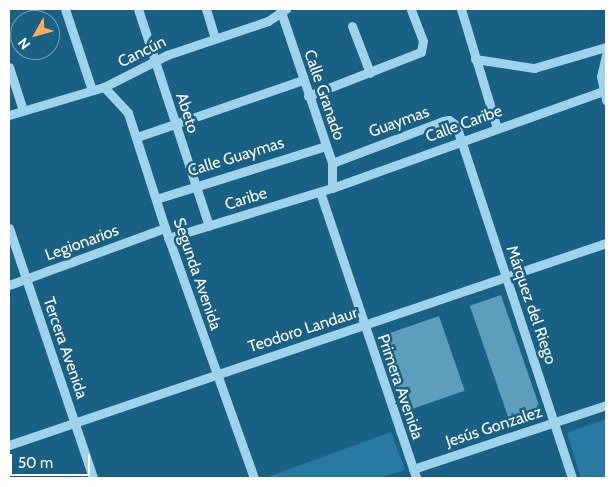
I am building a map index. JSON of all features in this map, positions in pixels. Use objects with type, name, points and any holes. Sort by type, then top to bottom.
[{"type":"street","points":[[65,9],[92,90]]},
{"type":"street","name":"Abeto","points":[[138,9],[194,185],[209,226]]},
{"type":"street","points":[[206,9],[215,38]]},
{"type":"street","points":[[308,96],[421,52],[423,41],[411,9]]},
{"type":"street","points":[[461,9],[497,128]]},
{"type":"street","name":"Cancún","points":[[9,116],[23,110],[104,87],[155,62],[215,38],[268,21],[282,10]]},
{"type":"street","name":"Calle Granado","points":[[282,10],[308,96],[332,163],[332,188]]},
{"type":"street","points":[[352,26],[370,73]]},
{"type":"street","points":[[475,59],[534,68],[606,47]]},
{"type":"street","points":[[605,93],[601,76],[606,55]]},
{"type":"street","points":[[9,67],[23,110]]},
{"type":"street","points":[[137,137],[303,80]]},
{"type":"street","name":"Segunda Avenida","points":[[104,87],[128,113],[168,238],[254,478]]},
{"type":"street","name":"Calle Caribe","points":[[332,188],[497,128],[605,93]]},
{"type":"street","name":"Márquez del Riego","points":[[449,120],[456,125],[556,423],[572,478]]},
{"type":"street","name":"Guaymas","points":[[332,163],[449,120]]},
{"type":"street","name":"Calle Guaymas","points":[[156,199],[194,185],[326,146]]},
{"type":"street","name":"Caribe","points":[[168,238],[332,188]]},
{"type":"street","name":"Primera Avenida","points":[[320,192],[363,326],[415,474]]},
{"type":"street","name":"Tercera Avenida","points":[[9,228],[94,478]]},
{"type":"street","name":"Legionarios","points":[[9,285],[165,228]]},
{"type":"street","name":"Teodoro Landaur","points":[[9,445],[606,243]]},
{"type":"street","name":"Jesús Gonzalez","points":[[415,474],[606,405]]},
{"type":"shaded area","points":[[606,419],[606,478],[581,478],[567,433]]},
{"type":"shaded area","points":[[391,432],[405,470],[379,478],[265,478]]},
{"type":"building","points":[[501,295],[543,417],[512,428],[470,306]]},
{"type":"building","points":[[439,316],[465,391],[406,411],[380,336]]},
{"type":"building","points":[[459,436],[462,443],[448,448],[446,442]]}]
